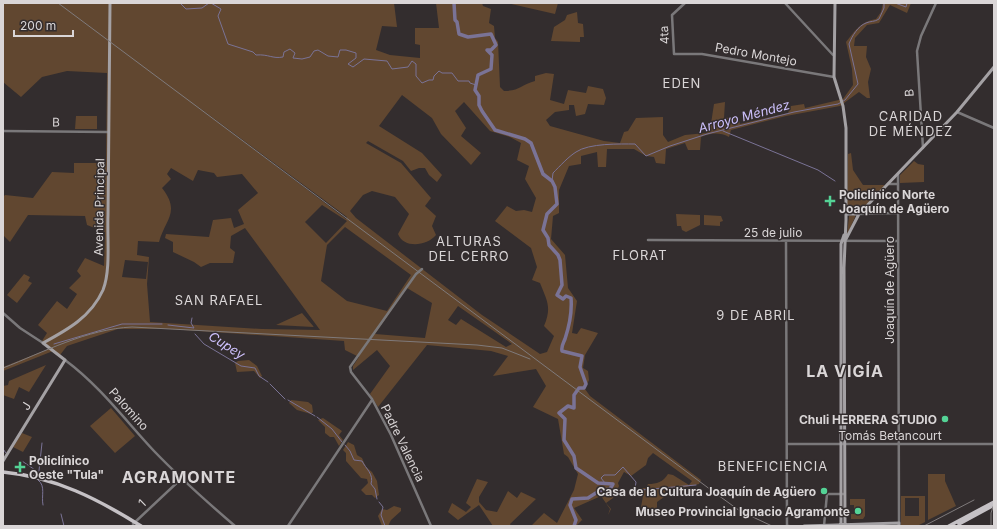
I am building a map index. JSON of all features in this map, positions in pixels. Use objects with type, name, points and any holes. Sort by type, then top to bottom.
[{"type":"main road","name":"Avenida Principal","points":[[43,343],[71,328],[81,320],[99,297],[105,283],[107,267],[110,3]]},
{"type":"main road","points":[[835,3],[833,55],[834,76],[843,106],[846,128],[843,523]]},
{"type":"main road","points":[[844,241],[859,214],[957,112],[994,67]]},
{"type":"main road","points":[[846,214],[859,214]]},
{"type":"main road","name":"Palomino","points":[[43,343],[65,360]]},
{"type":"main road","name":"J","points":[[3,461],[65,360]]},
{"type":"main road","points":[[3,472],[41,479],[70,488],[102,503],[135,524],[141,526]]},
{"type":"main road","points":[[954,526],[994,503]]},
{"type":"main road","points":[[949,526],[967,518]]},
{"type":"main road","points":[[804,526],[824,526],[843,523],[899,525]]},
{"type":"street","name":"4ta","points":[[674,54],[672,15],[685,3]]},
{"type":"street","points":[[785,3],[833,55]]},
{"type":"street","name":"B","points":[[923,148],[916,56],[920,38],[936,3]]},
{"type":"street","name":"Pedro Montejo","points":[[674,54],[702,54],[834,76]]},
{"type":"street","points":[[957,112],[994,128]]},
{"type":"street","name":"B","points":[[3,131],[108,132]]},
{"type":"street","name":"Joaquín de Agüero","points":[[898,174],[899,525]]},
{"type":"street","points":[[888,184],[898,184]]},
{"type":"street","points":[[859,214],[898,213]]},
{"type":"street","name":"25 de julio","points":[[648,240],[898,241]]},
{"type":"street","points":[[786,241],[786,444],[788,526]]},
{"type":"street","name":"Padre Valencia","points":[[422,268],[416,274],[350,367],[351,372],[372,399],[410,475],[431,526]]},
{"type":"street","name":"Palomino","points":[[3,313],[43,343]]},
{"type":"street","name":"Palomino","points":[[65,360],[86,376],[182,478],[235,526]]},
{"type":"street","points":[[288,526],[372,399]]},
{"type":"street","points":[[369,404],[375,406]]},
{"type":"street","name":"Tomás Betancourt","points":[[786,444],[994,444]]},
{"type":"street","name":"1","points":[[135,524],[182,478]]},
{"type":"street","points":[[824,526],[827,494],[843,494]]},
{"type":"shaded area","points":[[3,3],[394,3],[397,27],[382,26],[376,50],[390,55],[420,58],[420,45],[415,44],[415,28],[439,28],[436,3],[482,3],[483,6],[491,9],[489,23],[494,26],[495,38],[498,42],[500,87],[504,91],[517,89],[535,81],[535,76],[546,73],[554,74],[550,100],[564,104],[568,90],[586,93],[588,86],[603,89],[606,98],[604,105],[588,104],[585,114],[576,116],[574,105],[569,105],[569,110],[555,112],[546,120],[550,126],[604,141],[620,143],[624,132],[628,131],[636,118],[663,117],[663,135],[668,142],[685,135],[706,133],[710,130],[714,104],[725,102],[724,118],[738,117],[740,124],[788,113],[791,106],[804,104],[805,108],[843,99],[853,85],[852,69],[846,42],[862,25],[876,19],[881,12],[883,3],[911,3],[907,13],[890,5],[879,23],[867,25],[855,38],[854,46],[867,46],[866,57],[871,69],[868,82],[870,98],[867,98],[859,92],[840,106],[786,116],[731,130],[729,137],[725,135],[712,134],[701,137],[700,150],[688,150],[685,143],[666,149],[665,164],[656,163],[654,157],[646,156],[634,149],[607,149],[606,167],[598,167],[597,152],[581,156],[581,164],[569,166],[559,190],[559,213],[553,216],[551,239],[565,255],[568,288],[577,301],[572,333],[577,334],[581,328],[598,333],[585,355],[583,368],[588,371],[589,380],[585,389],[590,396],[701,480],[699,484],[674,490],[657,502],[657,513],[641,507],[643,496],[641,488],[646,488],[648,484],[660,482],[668,474],[673,475],[689,485],[692,481],[653,453],[648,458],[646,465],[631,476],[624,472],[618,483],[619,486],[613,498],[606,503],[611,509],[608,515],[610,509],[601,496],[574,508],[583,521],[582,520],[576,526],[531,526],[544,513],[557,523],[574,490],[578,474],[568,457],[564,454],[558,419],[533,407],[546,386],[536,369],[493,376],[508,356],[491,351],[427,345],[378,407],[370,394],[390,366],[377,350],[353,370],[353,366],[359,357],[345,350],[344,341],[169,329],[118,329],[67,346],[60,355],[53,351],[3,371],[3,367],[51,348],[42,341],[47,333],[38,325],[57,301],[67,309],[77,294],[69,288],[81,276],[77,271],[85,258],[104,266],[105,232],[87,225],[85,216],[28,215],[10,242],[3,235],[3,197],[5,195],[33,198],[52,172],[74,173],[74,163],[106,163],[107,73],[67,71],[42,77],[21,97],[3,82]],"holes":[[[402,95],[432,118],[441,134],[471,165],[481,153],[461,136],[466,128],[455,111],[464,102],[490,131],[510,137],[521,143],[517,160],[529,166],[525,179],[536,198],[532,212],[524,210],[516,211],[507,206],[495,221],[531,248],[537,267],[532,280],[540,283],[548,304],[548,314],[544,326],[554,336],[547,352],[540,354],[482,315],[356,218],[350,211],[363,195],[372,191],[395,197],[409,214],[398,234],[401,239],[410,244],[427,242],[432,239],[436,235],[432,226],[436,216],[425,206],[431,198],[401,163],[366,143],[368,141],[403,161],[411,171],[419,168],[425,168],[429,175],[437,182],[442,175],[422,153],[379,126]],[[193,103],[347,217],[346,219]],[[171,168],[193,181],[198,170],[214,173],[217,177],[242,174],[258,193],[238,210],[244,224],[234,228],[231,218],[213,220],[209,237],[166,234],[165,238],[173,242],[173,252],[201,267],[210,263],[233,263],[235,252],[230,248],[231,236],[245,228],[320,330],[262,329],[150,322],[147,284],[149,257],[137,255],[138,241],[159,242],[171,210],[168,196],[162,188],[171,179],[167,174]],[[322,205],[347,221],[326,243],[305,222]],[[345,227],[411,275],[387,311],[347,301],[321,281],[327,245]],[[125,260],[148,262],[146,279],[122,277]],[[407,288],[432,303],[425,338],[375,334]],[[458,306],[512,344],[506,347],[461,319],[456,325],[448,320]]]},
{"type":"shaded area","points":[[507,3],[558,3],[555,14]]},
{"type":"shaded area","points":[[577,12],[578,23],[583,24],[584,37],[580,37],[580,42],[551,41],[554,27],[565,20],[567,15]]},
{"type":"shaded area","points":[[76,116],[97,116],[97,129],[75,129]]},
{"type":"shaded area","points":[[851,153],[853,170],[863,185],[884,185],[884,188],[859,213],[847,211],[848,154]]},
{"type":"shaded area","points":[[914,161],[918,164],[924,165],[924,182],[900,183],[900,175]]},
{"type":"shaded area","points":[[676,214],[700,215],[700,225],[686,232],[682,230],[681,226],[677,226]]},
{"type":"shaded area","points":[[704,215],[721,216],[723,221],[720,222],[720,226],[704,225]]},
{"type":"shaded area","points":[[855,215],[855,217],[847,235],[849,216]]},
{"type":"shaded area","points":[[24,274],[30,277],[28,281],[32,283],[17,303],[7,295]]},
{"type":"shaded area","points":[[302,313],[314,327],[276,325]]},
{"type":"shaded area","points":[[249,360],[257,366],[262,376],[260,378],[254,371],[237,372],[235,363],[238,361]]},
{"type":"shaded area","points":[[46,365],[29,392],[19,387],[14,399],[3,395],[3,386],[8,385],[9,381]]},
{"type":"shaded area","points":[[291,400],[308,402],[312,405],[313,412],[311,414],[297,410],[289,403]]},
{"type":"shaded area","points":[[111,408],[135,436],[115,453],[90,426]]},
{"type":"shaded area","points":[[323,418],[342,431],[339,435],[343,440],[339,446],[334,437],[330,437],[325,433],[325,427],[318,420]]},
{"type":"shaded area","points":[[22,433],[32,437],[23,452],[13,447]]},
{"type":"shaded area","points":[[348,442],[354,445],[357,455],[362,458],[366,467],[372,472],[377,481],[379,495],[375,498],[372,495],[366,495],[361,490],[368,483],[367,479],[361,478],[346,461],[346,453],[343,450]]},
{"type":"shaded area","points":[[928,474],[945,474],[945,481],[956,506],[928,520]]},
{"type":"shaded area","points":[[477,479],[488,482],[479,497],[479,502],[486,510],[497,512],[508,491],[517,498],[521,492],[536,499],[510,524],[511,526],[493,526],[479,505],[458,520],[448,512],[452,503],[466,512],[471,507],[466,503]]},
{"type":"shaded area","points":[[901,496],[925,496],[925,522],[917,526],[901,526]],"holes":[[[905,498],[919,498],[919,516],[905,516]]]},
{"type":"shaded area","points":[[850,499],[865,499],[865,516],[863,519],[851,519],[851,514],[854,514],[854,505],[850,505]]},
{"type":"shaded area","points":[[394,506],[401,508],[401,511],[391,520],[388,526],[382,526],[378,516],[382,509],[387,510]]},
{"type":"waterway","points":[[180,3],[186,9],[202,8],[209,3]]},
{"type":"waterway","points":[[211,3],[221,9],[218,16],[228,44],[253,52],[256,55],[283,57],[284,52],[290,49],[295,53],[293,58],[302,59],[310,57],[314,51],[318,50],[328,56],[338,57],[340,50],[346,50],[356,53],[356,58],[348,64],[353,67],[364,59],[387,61],[392,69],[408,67],[412,61],[416,64],[416,76],[422,83],[433,80],[434,76],[439,71],[442,73],[452,73],[458,81],[469,81],[470,83],[476,85]]},
{"type":"waterway","points":[[454,3],[455,20],[457,22],[459,34],[468,37],[491,34],[496,45],[491,50],[487,50],[492,55],[491,69],[478,75],[475,90],[479,96],[479,105],[482,111],[495,130],[525,139],[531,143],[543,174],[552,181],[555,187],[557,204],[547,214],[543,230],[548,238],[549,245],[558,255],[560,260],[562,285],[557,295],[563,299],[566,296],[571,298],[570,318],[562,351],[582,356],[580,367],[586,384],[584,388],[579,388],[574,395],[574,408],[568,406],[559,413],[565,419],[564,440],[574,456],[576,468],[598,483],[613,484],[610,489],[599,491],[588,498],[572,499],[570,505],[576,520],[574,526]]},
{"type":"waterway","name":"Arroyo Méndez","points":[[552,181],[553,173],[567,159],[576,152],[589,147],[635,144],[646,156],[670,146],[707,134],[794,112],[838,104],[845,100],[858,84],[849,44],[850,41],[860,26],[879,19],[884,8],[884,3]]},
{"type":"waterway","name":"Arroyo Méndez","points":[[895,3],[906,7],[907,3]]},
{"type":"waterway","points":[[723,131],[818,170],[835,181]]},
{"type":"waterway","points":[[168,325],[194,328],[191,323],[192,318]]},
{"type":"waterway","points":[[54,344],[122,324],[162,324]]},
{"type":"waterway","name":"Cupey","points":[[195,334],[204,344],[241,366],[255,368],[259,376],[268,382]]},
{"type":"waterway","name":"Cupey","points":[[270,384],[285,399]]},
{"type":"waterway","name":"Cupey","points":[[288,400],[315,416]]},
{"type":"waterway","name":"Cupey","points":[[317,417],[332,429],[342,442]]},
{"type":"waterway","points":[[42,443],[38,480],[43,488],[43,505]]},
{"type":"waterway","name":"Cupey","points":[[345,445],[350,451],[354,460],[362,461],[369,472],[372,480],[371,484],[375,489],[377,499]]},
{"type":"waterway","points":[[3,449],[6,453]]},
{"type":"waterway","points":[[22,461],[38,472]]},
{"type":"waterway","points":[[605,483],[601,478],[604,475],[615,475],[623,467],[636,482],[635,489],[641,490],[696,485]]},
{"type":"waterway","name":"Cupey","points":[[379,502],[383,507],[381,515],[385,526]]},
{"type":"waterway","points":[[61,514],[64,526]]},
{"type":"railway","points":[[58,3],[711,490],[740,511],[772,526]]},
{"type":"railway","points":[[3,368],[66,342],[99,332],[132,327],[477,345],[502,348],[530,359]]},
{"type":"railway","points":[[924,526],[974,500]]},
{"type":"railway","points":[[991,526],[991,513],[994,504]]},
{"type":"place","name":"Policlínico Norte Joaquín de Agüero","points":[[830,201]]},
{"type":"place","name":"Chuli HERRERA STUDIO","points":[[945,419]]},
{"type":"place","name":"Policlínico Oeste \"Tula\"","points":[[20,467]]},
{"type":"place","name":"Casa de la Cultura Joaquín de Agüero","points":[[824,491]]},
{"type":"place","name":"Museo Provincial Ignacio Agramonte","points":[[858,511]]},
{"type":"district","name":"EDEN","points":[[682,83]]},
{"type":"district","name":"CARIDAD DE MÉNDEZ","points":[[911,124]]},
{"type":"district","name":"ALTURAS DEL CERRO","points":[[469,248]]},
{"type":"district","name":"FLORAT","points":[[640,255]]},
{"type":"district","name":"SAN RAFAEL","points":[[219,300]]},
{"type":"district","name":"9 DE ABRIL","points":[[756,315]]},
{"type":"district","name":"LA VIGÍA","points":[[845,371]]},
{"type":"district","name":"BENEFICIENCIA","points":[[773,466]]},
{"type":"district","name":"AGRAMONTE","points":[[179,477]]}]
